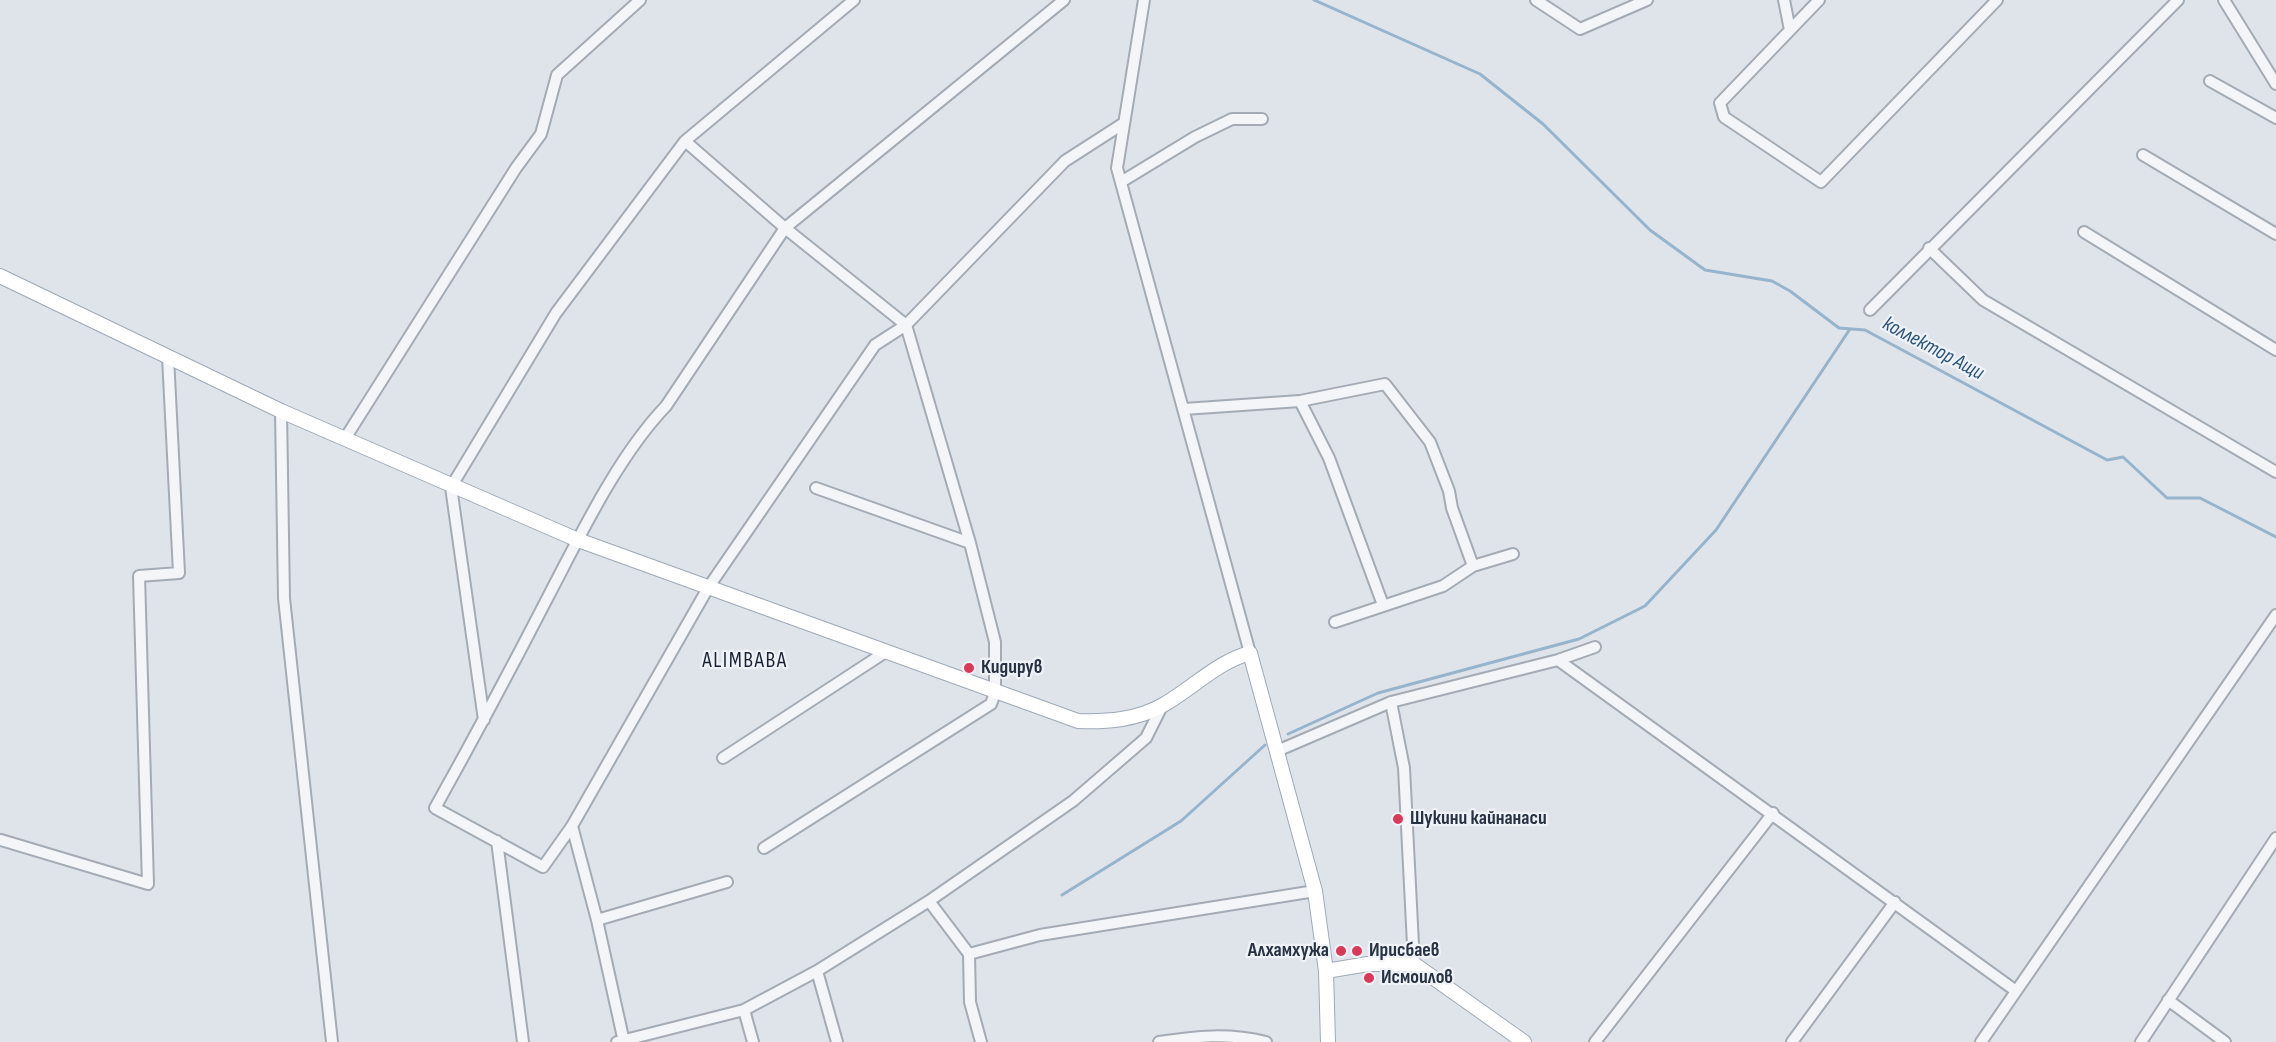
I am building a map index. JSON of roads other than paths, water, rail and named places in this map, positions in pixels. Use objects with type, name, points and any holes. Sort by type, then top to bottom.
[{"type":"main road","points":[[0,276],[281,411],[346,437],[451,487],[578,540],[1078,722],[1118,720],[1162,706],[1233,658],[1250,653],[1315,891],[1326,971],[1328,1042]]},
{"type":"main road","points":[[1326,971],[1368,964],[1414,964],[1524,1042]]},
{"type":"street","points":[[346,437],[516,168],[541,134],[557,75],[640,0]]},
{"type":"street","points":[[484,720],[451,487],[556,313],[685,141],[854,0]]},
{"type":"street","points":[[1064,0],[785,228],[666,406],[644,430],[578,540],[484,720],[435,808],[543,867],[572,826],[708,588],[875,345],[906,325],[1065,161],[1124,123]]},
{"type":"street","points":[[1144,0],[1117,168],[1250,653]]},
{"type":"street","points":[[1536,0],[1580,29],[1647,0]]},
{"type":"street","points":[[1784,0],[1790,30]]},
{"type":"street","points":[[1819,0],[1720,103],[1724,117],[1821,182],[1996,0]]},
{"type":"street","points":[[1870,310],[1929,248],[2178,0]]},
{"type":"street","points":[[2224,0],[2276,84]]},
{"type":"street","points":[[2210,81],[2276,118]]},
{"type":"street","points":[[1121,182],[1195,137],[1232,119],[1262,119]]},
{"type":"street","points":[[685,141],[785,228],[906,325],[970,543],[996,642],[995,693],[991,704],[764,848]]},
{"type":"street","points":[[2143,155],[2276,234]]},
{"type":"street","points":[[2084,232],[2276,350]]},
{"type":"street","points":[[1929,248],[1983,300],[2276,472]]},
{"type":"street","points":[[1,840],[148,884],[138,576],[179,573],[168,357]]},
{"type":"street","points":[[1184,409],[1300,401],[1385,384],[1430,442],[1449,491],[1452,508],[1473,566]]},
{"type":"street","points":[[1300,401],[1329,458],[1383,605]]},
{"type":"street","points":[[281,411],[284,598],[332,1042]]},
{"type":"street","points":[[816,488],[970,543]]},
{"type":"street","points":[[1335,622],[1443,586],[1473,566],[1513,554]]},
{"type":"street","points":[[1981,1042],[2276,615]]},
{"type":"street","points":[[1277,751],[1391,702],[1558,660],[1595,647]]},
{"type":"street","points":[[723,758],[884,653]]},
{"type":"street","points":[[1558,660],[1773,813],[2016,991]]},
{"type":"street","points":[[1391,702],[1404,768],[1414,964]]},
{"type":"street","points":[[572,826],[597,920],[621,1042],[744,1010],[816,971],[929,901],[1073,801],[1146,738],[1162,706]]},
{"type":"street","points":[[1595,1042],[1773,813]]},
{"type":"street","points":[[2141,1042],[2276,838]]},
{"type":"street","points":[[497,841],[523,1042]]},
{"type":"street","points":[[597,920],[727,882]]},
{"type":"street","points":[[969,954],[1040,935],[1315,891]]},
{"type":"street","points":[[929,901],[969,954],[970,1002],[981,1042]]},
{"type":"street","points":[[1792,1042],[1895,902]]},
{"type":"street","points":[[816,971],[837,1042]]},
{"type":"street","points":[[2168,1000],[2224,1042]]},
{"type":"street","points":[[744,1010],[753,1042]]},
{"type":"street","points":[[1159,1042],[1192,1036],[1236,1035],[1266,1042]]},
{"type":"waterway","name":"коллектор Ащи","points":[[1314,0],[1480,74],[1543,124],[1650,230],[1705,270],[1772,281],[1790,291],[1839,328],[1865,330],[2107,460],[2123,457],[2167,498],[2200,498],[2276,537]]},
{"type":"waterway","points":[[1288,734],[1378,693],[1579,639],[1645,606],[1716,530],[1850,329]]},
{"type":"waterway","points":[[1062,895],[1181,821],[1265,745]]},
{"type":"place","name":"Кидирув","points":[[969,668]]},
{"type":"place","name":"Шукини кайнанаси","points":[[1398,819]]},
{"type":"place","name":"Алхамхужа","points":[[1341,951]]},
{"type":"place","name":"Ирисбаев","points":[[1357,951]]},
{"type":"place","name":"Исмоилов","points":[[1369,978]]},
{"type":"district","name":"ALIMBABA","points":[[745,661]]}]
